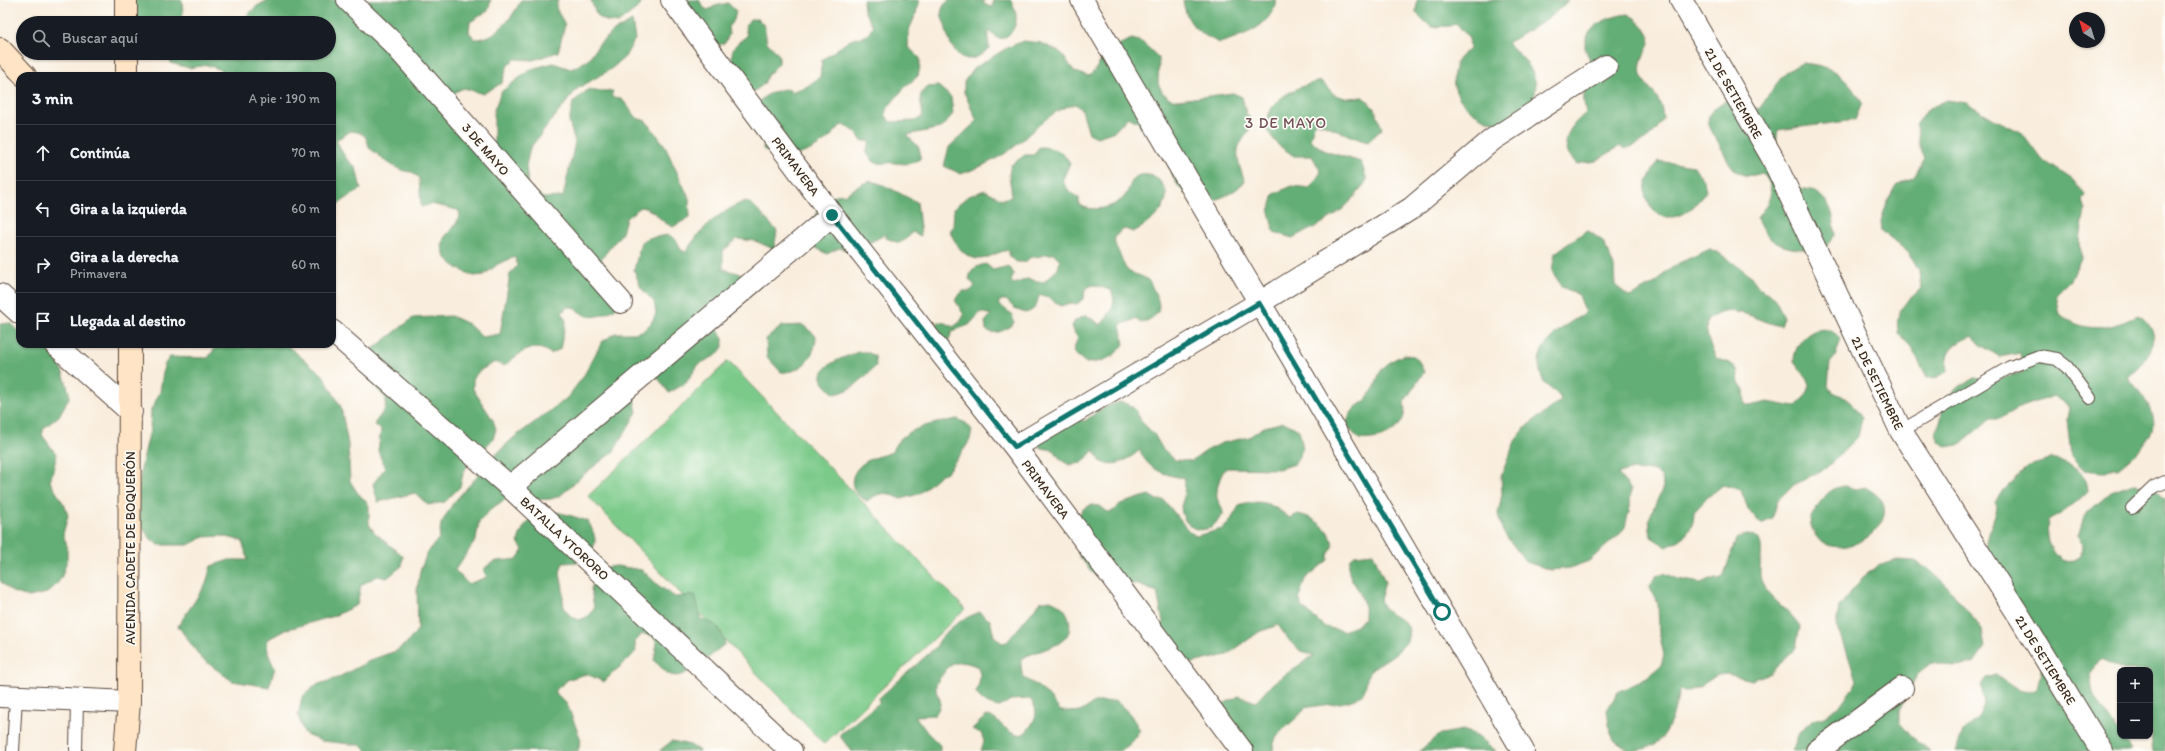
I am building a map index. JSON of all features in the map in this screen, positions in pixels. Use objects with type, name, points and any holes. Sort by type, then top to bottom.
[{"type":"main road","points":[[126,0],[126,16]]},
{"type":"main road","points":[[0,49],[21,72]]},
{"type":"main road","points":[[127,60],[127,72]]},
{"type":"main road","name":"AVENIDA CADETE DE BOQUERÓN","points":[[125,751],[129,702],[130,348]]},
{"type":"street","name":"3 DE MAYO","points":[[348,0],[394,44],[621,302]]},
{"type":"street","name":"PRIMAVERA","points":[[672,0],[832,215],[1015,447],[1242,751]]},
{"type":"street","points":[[1082,0],[1523,751]]},
{"type":"street","name":"21 DE SETIEMBRE","points":[[1681,0],[1772,158],[1901,431],[2015,610],[2102,751]]},
{"type":"street","points":[[1015,447],[1259,303],[1412,208],[1492,140],[1606,66]]},
{"type":"street","points":[[510,487],[832,215]]},
{"type":"street","points":[[0,295],[16,309]]},
{"type":"street","name":"BATALLA YTORORO","points":[[336,335],[510,487],[791,751]]},
{"type":"street","points":[[59,348],[131,412]]},
{"type":"street","points":[[1817,751],[1902,688]]},
{"type":"street","points":[[8,696],[129,702]]},
{"type":"lane","points":[[1901,431],[2010,367],[2039,356],[2057,359],[2067,367],[2090,398]]},
{"type":"lane","points":[[2132,508],[2154,487],[2165,482]]},
{"type":"lane","points":[[8,696],[13,751]]},
{"type":"lane","points":[[76,751],[77,700]]},
{"type":"green space","points":[[127,0],[182,0],[182,16],[128,16]]},
{"type":"green space","points":[[268,0],[491,0],[488,11],[470,22],[469,32],[475,39],[490,36],[496,32],[508,20],[518,7],[521,0],[558,0],[556,8],[565,25],[558,52],[533,60],[515,59],[508,65],[502,83],[483,94],[464,88],[455,92],[450,109],[494,147],[494,110],[501,92],[531,69],[553,63],[571,69],[588,60],[599,44],[614,31],[632,21],[635,39],[625,57],[611,69],[577,89],[530,148],[526,166],[528,185],[543,198],[563,197],[575,142],[569,122],[573,102],[589,89],[594,91],[613,91],[611,97],[621,98],[637,118],[646,121],[664,144],[689,198],[690,217],[673,227],[668,225],[651,211],[641,207],[626,218],[622,233],[601,259],[609,271],[616,288],[615,309],[593,317],[584,314],[573,307],[567,307],[562,313],[566,321],[560,349],[551,354],[545,350],[532,348],[521,353],[504,366],[495,362],[479,371],[473,379],[473,389],[493,420],[496,429],[493,439],[464,470],[460,487],[445,502],[428,505],[415,493],[378,502],[373,484],[385,468],[378,451],[381,430],[374,424],[385,409],[386,399],[365,375],[364,356],[413,318],[451,316],[468,324],[482,337],[500,334],[510,274],[517,266],[515,257],[498,264],[484,275],[474,276],[457,268],[445,257],[442,247],[444,238],[456,224],[460,214],[458,210],[431,204],[421,207],[419,178],[412,172],[400,170],[384,160],[369,148],[366,138],[359,132],[351,131],[336,140],[336,72],[225,72],[208,65],[189,68],[170,63],[171,60],[336,60],[336,16],[246,16],[257,6]]},
{"type":"green space","points":[[591,0],[642,0],[640,6],[618,23],[600,18],[595,11]]},
{"type":"green space","points":[[672,0],[699,0],[704,8],[708,10],[715,6],[728,3],[736,11],[734,20],[728,27],[729,35],[725,43],[717,46]]},
{"type":"green space","points":[[863,0],[919,0],[916,14],[909,30],[908,47],[920,58],[918,76],[905,87],[889,106],[885,114],[890,122],[915,121],[922,117],[920,98],[923,91],[927,87],[938,86],[951,97],[953,114],[941,128],[907,135],[920,151],[920,159],[911,163],[876,163],[866,151],[870,142],[861,140],[856,132],[843,125],[815,148],[794,156],[772,154],[763,149],[764,141],[753,127],[756,109],[760,101],[768,95],[783,89],[788,89],[790,92],[806,87],[820,77],[822,60],[850,40],[868,35],[873,26],[864,11]]},
{"type":"green space","points":[[949,0],[985,0],[983,3],[990,7],[993,5],[993,0],[1010,0],[1016,18],[1013,29],[1010,34],[999,39],[988,31],[989,48],[972,59],[965,59],[960,56],[950,43],[942,16],[941,12],[944,5]]},
{"type":"green space","points":[[1183,0],[1276,0],[1273,10],[1262,24],[1247,33],[1220,43],[1200,32],[1190,22]]},
{"type":"green space","points":[[1417,0],[1568,0],[1547,19],[1508,43],[1528,64],[1535,80],[1536,87],[1533,101],[1530,108],[1520,120],[1507,124],[1487,120],[1477,115],[1461,101],[1453,82],[1454,72],[1457,61],[1470,48],[1469,38],[1456,23],[1450,26],[1431,27],[1416,13]]},
{"type":"green space","points":[[1628,14],[1643,26],[1648,34],[1650,43],[1640,68],[1642,76],[1661,106],[1663,118],[1656,130],[1648,138],[1638,144],[1625,149],[1620,146],[1596,161],[1577,164],[1567,151],[1566,144],[1570,131],[1579,119],[1586,113],[1584,93],[1590,65],[1590,60],[1585,47],[1587,37],[1595,26],[1601,22]]},
{"type":"green space","points":[[750,19],[758,19],[764,25],[767,42],[779,55],[779,63],[767,76],[764,84],[749,95],[733,64],[732,52],[735,46],[747,36],[745,27]]},
{"type":"green space","points":[[1132,39],[1142,42],[1159,58],[1158,83],[1162,92],[1169,98],[1178,100],[1233,93],[1242,97],[1246,113],[1252,121],[1250,128],[1238,150],[1239,164],[1245,181],[1236,190],[1221,198],[1204,203],[1184,192],[1175,181],[1162,140],[1142,131],[1138,122],[1128,117],[1115,131],[1097,137],[1089,133],[1082,110],[1075,104],[1050,116],[1013,148],[988,163],[961,174],[944,166],[949,147],[977,121],[964,92],[964,82],[973,69],[1005,49],[1023,41],[1041,43],[1060,52],[1075,72],[1089,76],[1094,72],[1110,50]]},
{"type":"green space","points":[[1803,63],[1814,64],[1838,74],[1851,86],[1862,103],[1855,120],[1778,130],[1777,147],[1786,169],[1801,188],[1812,190],[1824,199],[1833,215],[1835,235],[1826,247],[1815,249],[1785,246],[1776,243],[1768,237],[1757,218],[1770,196],[1771,190],[1767,179],[1762,173],[1747,175],[1737,172],[1730,163],[1708,123],[1711,112],[1727,100],[1759,109],[1783,76],[1788,71]]},
{"type":"green space","points":[[1321,81],[1335,95],[1345,98],[1364,97],[1376,111],[1382,129],[1368,142],[1315,122],[1310,140],[1325,151],[1361,162],[1367,180],[1351,200],[1334,215],[1315,227],[1292,238],[1274,232],[1269,212],[1274,194],[1292,186],[1310,188],[1321,172],[1312,156],[1294,156],[1278,145],[1266,129],[1269,114],[1277,101],[1298,88]]},
{"type":"green space","points":[[1947,100],[1967,103],[1994,119],[2021,132],[2040,158],[2073,180],[2085,195],[2082,201],[2085,210],[2080,240],[2081,259],[2071,280],[2056,295],[2060,314],[2079,325],[2099,328],[2118,324],[2139,315],[2147,322],[2151,330],[2153,338],[2152,347],[2143,363],[2128,377],[2148,405],[2152,416],[2153,426],[2150,436],[2143,445],[2118,468],[2113,468],[2103,472],[2084,470],[2071,456],[2067,419],[2069,406],[2053,396],[2016,409],[1999,419],[1990,419],[1959,445],[1946,447],[1939,441],[1935,433],[1941,420],[1943,401],[1957,388],[1974,378],[1994,381],[2023,372],[2020,353],[2000,357],[1979,344],[1973,336],[1961,341],[1952,348],[1948,358],[1948,371],[1938,377],[1927,378],[1911,347],[1898,333],[1897,325],[1899,312],[1905,303],[1921,289],[1919,270],[1909,253],[1882,231],[1881,221],[1887,202],[1896,185],[1914,177],[1925,158],[1920,149],[1916,125],[1928,109]]},
{"type":"green space","points":[[336,140],[345,157],[356,168],[361,189],[336,205]]},
{"type":"green space","points":[[1039,147],[1057,150],[1064,155],[1070,163],[1062,181],[1071,193],[1079,198],[1079,205],[1084,207],[1096,209],[1108,207],[1114,204],[1124,197],[1134,178],[1142,175],[1154,176],[1158,179],[1164,187],[1166,194],[1163,207],[1146,225],[1133,232],[1125,229],[1116,235],[1115,238],[1116,245],[1128,271],[1146,278],[1150,282],[1157,297],[1159,307],[1158,311],[1147,321],[1141,323],[1136,319],[1120,325],[1124,344],[1121,349],[1112,356],[1097,362],[1086,363],[1073,352],[1078,337],[1072,326],[1075,321],[1086,315],[1101,325],[1112,309],[1114,300],[1111,290],[1093,285],[1085,289],[1084,298],[1077,304],[1072,303],[1060,306],[1051,299],[1040,294],[1034,308],[1025,313],[1015,309],[1006,300],[1001,300],[998,304],[1012,314],[1014,323],[1001,331],[990,332],[986,330],[985,322],[991,315],[981,312],[969,325],[952,331],[948,343],[945,345],[925,331],[939,322],[953,327],[960,322],[964,315],[955,300],[963,291],[970,291],[975,286],[969,279],[973,270],[979,266],[986,264],[993,270],[1009,266],[1014,274],[1011,281],[1014,284],[1027,279],[1044,282],[1058,269],[1060,260],[1054,254],[1031,257],[1025,262],[1017,262],[1009,257],[1009,250],[986,258],[973,258],[963,252],[955,242],[950,231],[953,227],[954,208],[968,196],[985,190],[1002,199],[1011,197],[1009,174],[1011,165],[1025,155],[1034,155]]},
{"type":"green space","points":[[1658,161],[1694,166],[1704,182],[1706,191],[1701,198],[1695,205],[1680,215],[1664,217],[1650,206],[1645,196],[1646,185]]},
{"type":"green space","points":[[871,181],[917,202],[921,236],[912,232],[907,239],[899,243],[886,238],[886,234],[871,242],[860,243],[846,250],[839,248],[827,254],[809,244],[811,224],[817,212],[825,202],[834,196],[844,195],[862,184]]},
{"type":"green space","points":[[745,201],[753,205],[777,231],[774,249],[755,241],[737,239],[723,251],[723,269],[742,274],[756,286],[713,322],[723,338],[723,347],[717,355],[699,364],[686,383],[669,393],[647,363],[633,394],[637,412],[614,451],[583,475],[560,496],[551,499],[531,500],[512,495],[492,508],[479,522],[476,540],[455,570],[468,584],[487,577],[483,570],[491,563],[517,559],[523,550],[518,542],[520,536],[525,525],[533,517],[539,514],[551,512],[565,514],[588,521],[595,539],[595,543],[591,551],[582,562],[563,563],[561,568],[560,575],[563,586],[564,605],[569,614],[579,620],[587,617],[594,608],[591,589],[594,580],[607,567],[617,566],[642,570],[658,585],[675,597],[695,595],[701,619],[706,620],[718,627],[725,644],[692,670],[677,676],[669,674],[654,661],[657,642],[651,635],[642,634],[635,642],[636,651],[604,682],[587,674],[569,679],[554,691],[567,704],[581,740],[578,751],[368,751],[360,745],[321,741],[304,733],[298,715],[302,697],[316,685],[337,678],[373,659],[396,651],[408,642],[418,629],[417,590],[420,571],[427,553],[439,538],[441,524],[453,503],[475,479],[483,467],[512,439],[567,398],[583,377],[602,342],[615,333],[635,333],[644,330],[651,323],[656,314],[654,302],[641,288],[634,270],[641,242],[649,238],[669,235],[677,241],[681,250],[686,252],[704,228],[727,210]]},
{"type":"green space","points":[[1587,230],[1603,241],[1614,266],[1615,285],[1630,297],[1655,283],[1663,274],[1679,263],[1710,249],[1719,253],[1750,275],[1760,289],[1769,293],[1775,299],[1784,317],[1781,326],[1743,313],[1734,312],[1725,312],[1716,315],[1707,321],[1708,340],[1716,358],[1730,363],[1737,369],[1739,382],[1744,390],[1745,404],[1749,406],[1768,402],[1795,407],[1802,400],[1809,389],[1807,380],[1794,361],[1795,353],[1799,345],[1810,333],[1818,330],[1834,332],[1841,339],[1835,357],[1830,363],[1828,386],[1831,391],[1850,402],[1862,418],[1858,437],[1826,468],[1792,486],[1778,500],[1772,519],[1761,524],[1748,509],[1741,490],[1723,485],[1708,497],[1694,512],[1694,519],[1687,534],[1667,547],[1651,537],[1649,519],[1663,487],[1662,477],[1654,471],[1628,470],[1618,474],[1631,489],[1630,507],[1625,527],[1620,534],[1589,561],[1570,568],[1551,570],[1526,562],[1503,532],[1498,514],[1502,494],[1501,476],[1515,441],[1527,426],[1561,400],[1560,397],[1544,382],[1540,370],[1539,359],[1549,340],[1557,332],[1585,313],[1579,295],[1562,287],[1552,271],[1555,253]]},
{"type":"green space","points":[[10,323],[16,329],[16,348],[45,348],[52,354],[60,366],[70,396],[59,416],[44,428],[42,435],[57,455],[50,482],[65,506],[68,516],[63,534],[67,546],[67,560],[62,576],[57,584],[47,593],[29,597],[12,592],[0,581],[0,324]]},
{"type":"green space","points":[[803,325],[816,336],[810,357],[801,367],[788,372],[781,372],[767,357],[766,339],[782,326]]},
{"type":"green space","points":[[215,348],[290,348],[323,375],[341,407],[348,444],[350,481],[357,492],[369,505],[369,524],[374,532],[403,556],[402,566],[387,578],[377,576],[361,585],[357,605],[334,616],[285,630],[267,640],[267,648],[275,668],[269,687],[232,681],[201,658],[178,626],[206,584],[211,566],[229,560],[248,560],[242,541],[223,536],[204,537],[188,545],[159,545],[151,539],[139,524],[138,494],[141,468],[150,430],[151,410],[160,392],[164,365],[170,357],[208,358]]},
{"type":"green space","points":[[858,352],[867,352],[875,356],[876,366],[852,387],[835,394],[826,386],[822,378],[823,372],[833,362]]},
{"type":"green space","points":[[1404,355],[1414,356],[1420,363],[1424,372],[1404,402],[1405,411],[1403,420],[1392,432],[1384,436],[1359,439],[1346,425],[1351,413],[1358,405],[1366,401],[1376,384],[1382,369],[1397,358]]},
{"type":"green space","points":[[728,361],[965,609],[824,744],[588,496]]},
{"type":"green space","points":[[1120,402],[1128,404],[1135,409],[1142,422],[1154,434],[1162,448],[1175,460],[1192,461],[1206,451],[1222,443],[1249,437],[1264,427],[1284,422],[1299,430],[1303,448],[1295,464],[1278,469],[1226,468],[1220,478],[1217,494],[1223,515],[1211,528],[1201,530],[1193,528],[1186,522],[1182,514],[1181,506],[1184,497],[1185,478],[1164,473],[1152,467],[1143,457],[1140,450],[1122,462],[1112,464],[1101,462],[1094,450],[1082,463],[1069,465],[1061,460],[1054,450],[1041,448],[1037,442],[1076,419],[1085,421],[1103,407]]},
{"type":"green space","points":[[957,419],[966,423],[972,430],[970,440],[947,472],[940,475],[919,494],[900,499],[887,494],[879,494],[867,501],[855,491],[852,479],[854,473],[864,463],[873,458],[892,452],[902,437],[910,432],[939,422]]},
{"type":"green space","points":[[2052,459],[2071,465],[2081,473],[2087,484],[2088,491],[2074,505],[2048,520],[2048,538],[2055,553],[2064,561],[2073,560],[2081,555],[2082,545],[2078,536],[2083,520],[2088,512],[2111,492],[2133,484],[2152,485],[2165,498],[2165,751],[2153,751],[2151,739],[2153,739],[2153,667],[2118,667],[2101,659],[2090,674],[2093,694],[2117,730],[2117,739],[2123,739],[2131,751],[1956,751],[1963,731],[1978,718],[1984,704],[1981,685],[1987,678],[1996,675],[2020,690],[2031,691],[2037,689],[2043,661],[2013,611],[1996,601],[1986,569],[1985,554],[1989,533],[1997,506],[1995,503],[2001,493],[2026,467]]},
{"type":"green space","points":[[1844,486],[1856,489],[1865,487],[1871,490],[1883,503],[1883,519],[1876,530],[1865,539],[1852,545],[1838,547],[1825,544],[1815,535],[1810,519],[1827,494],[1832,490]]},
{"type":"green space","points":[[1149,495],[1157,500],[1164,500],[1188,530],[1196,536],[1222,529],[1229,523],[1239,506],[1254,502],[1266,503],[1290,518],[1298,514],[1310,518],[1322,525],[1330,535],[1333,547],[1328,555],[1328,560],[1305,579],[1299,598],[1302,607],[1325,627],[1343,631],[1358,625],[1364,618],[1363,602],[1360,593],[1350,575],[1349,565],[1350,558],[1355,555],[1373,553],[1385,582],[1380,600],[1391,615],[1407,624],[1409,634],[1407,641],[1396,653],[1370,670],[1365,690],[1359,697],[1337,704],[1305,708],[1301,714],[1280,732],[1274,744],[1273,751],[1230,751],[1221,705],[1239,696],[1256,702],[1273,683],[1314,655],[1308,654],[1297,648],[1278,625],[1259,632],[1227,655],[1188,664],[1159,631],[1163,622],[1157,592],[1139,585],[1120,583],[1095,576],[1079,556],[1077,517],[1083,509],[1091,505],[1100,506],[1108,512],[1113,511],[1120,504]]},
{"type":"green space","points":[[1746,534],[1754,535],[1759,539],[1761,545],[1760,574],[1764,587],[1791,615],[1800,627],[1796,647],[1793,652],[1770,673],[1752,680],[1727,674],[1717,675],[1699,687],[1685,692],[1680,690],[1667,730],[1662,737],[1656,743],[1647,748],[1630,751],[1615,741],[1610,733],[1607,710],[1618,692],[1647,678],[1661,665],[1664,655],[1659,632],[1658,604],[1649,586],[1656,576],[1664,573],[1678,579],[1701,583],[1709,579],[1719,579],[1724,575],[1736,539]]},
{"type":"green space","points":[[1896,560],[1915,561],[1931,571],[1946,585],[1982,629],[1985,648],[1973,663],[1953,667],[1932,663],[1917,675],[1899,710],[1899,722],[1911,736],[1929,751],[1792,751],[1799,733],[1813,720],[1824,717],[1840,705],[1852,689],[1856,680],[1844,643],[1836,626],[1839,607],[1863,577],[1878,566]]},
{"type":"green space","points":[[1050,600],[1060,605],[1064,609],[1068,615],[1070,629],[1067,636],[1061,642],[1021,659],[1022,672],[1026,679],[1050,697],[1061,711],[1080,712],[1096,702],[1116,701],[1130,714],[1140,730],[1129,745],[1120,751],[981,751],[984,741],[981,733],[972,729],[985,717],[989,716],[995,719],[1017,735],[1022,734],[1027,730],[1033,722],[1036,710],[1030,699],[1011,700],[999,707],[986,703],[976,693],[980,677],[978,667],[963,662],[950,666],[937,682],[936,690],[940,698],[940,704],[935,715],[915,716],[927,732],[940,745],[940,751],[851,751],[839,735],[879,703],[879,698],[936,647],[943,635],[960,621],[980,612],[990,620],[994,636],[1002,643],[1007,642],[1040,602]]},
{"type":"green space","points":[[1463,730],[1477,735],[1496,751],[1419,751],[1441,734]]},
{"type":"green space","points":[[672,741],[690,745],[700,751],[659,751]]},
{"type":"district","name":"3 DE MAYO","points":[[1286,123]]},
{"type":"route","points":[[832,215],[1015,447],[1259,303],[1442,612]]}]
